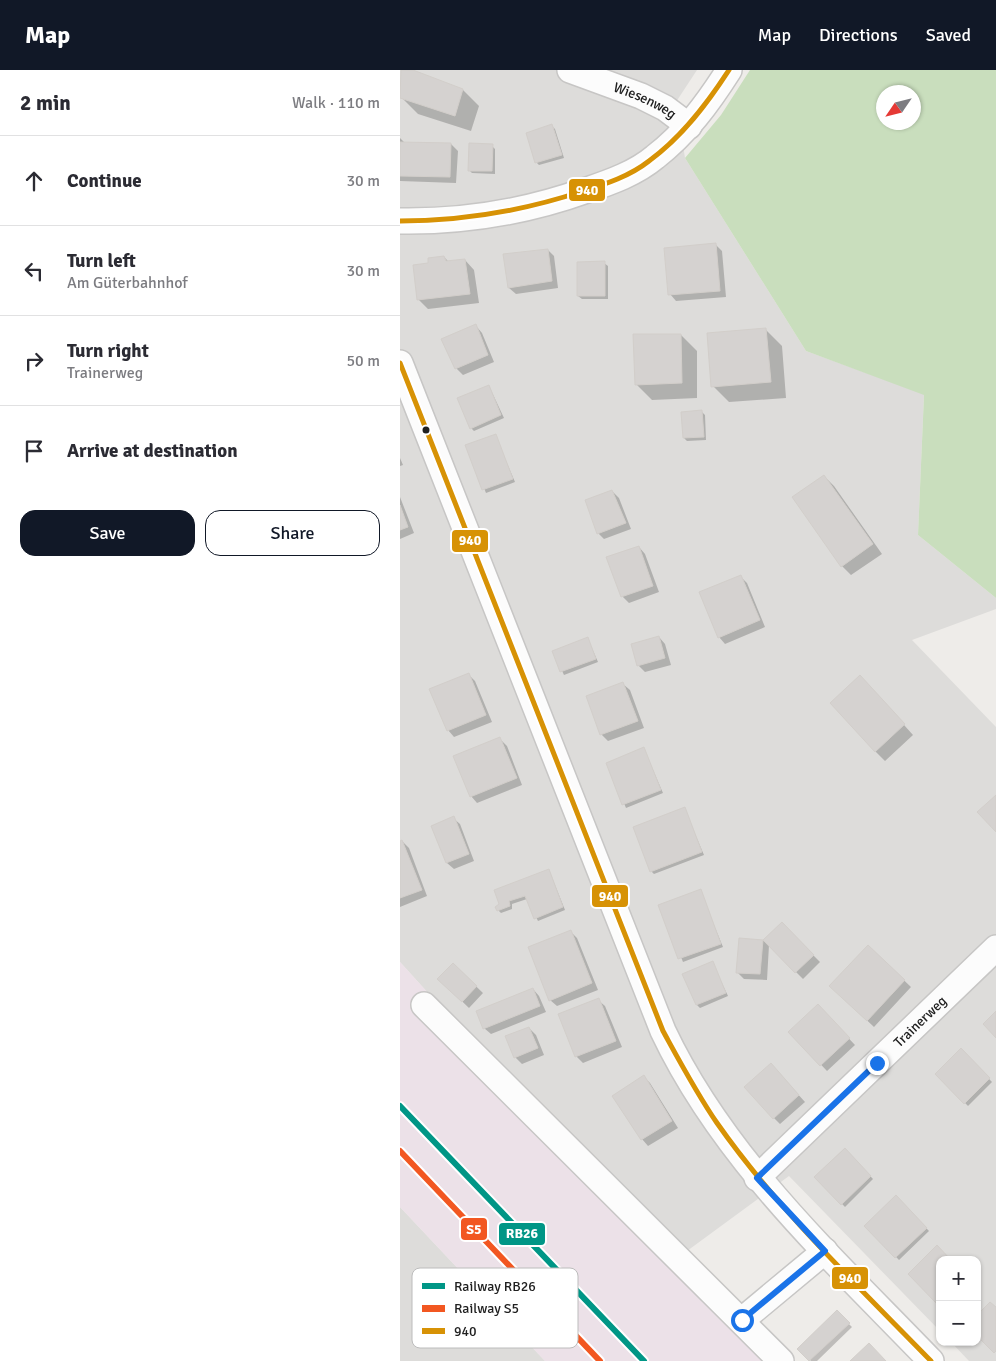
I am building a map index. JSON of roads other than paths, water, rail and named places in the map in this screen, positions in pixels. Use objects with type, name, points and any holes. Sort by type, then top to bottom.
[{"type":"street","name":"Wiesenweg","points":[[570,70],[641,96],[665,108],[689,126]]},
{"type":"street","points":[[400,221],[439,221],[474,218],[561,199],[630,173],[654,158],[689,126],[728,70]]},
{"type":"street","points":[[400,363],[662,1032],[681,1070],[757,1178],[930,1361]]},
{"type":"street","name":"Trainerweg","points":[[757,1178],[996,948]]},
{"type":"street","points":[[424,1005],[781,1361]]},
{"type":"street","points":[[742,1320],[825,1251]]},
{"type":"rail line","name":"RB26","points":[[400,1106],[555,1268]]},
{"type":"rail line","name":"S5","points":[[400,1151],[511,1268]]},
{"type":"rail line","name":"RB26","points":[[578,1292],[644,1361]]},
{"type":"rail line","name":"S5","points":[[578,1338],[600,1361]]}]
